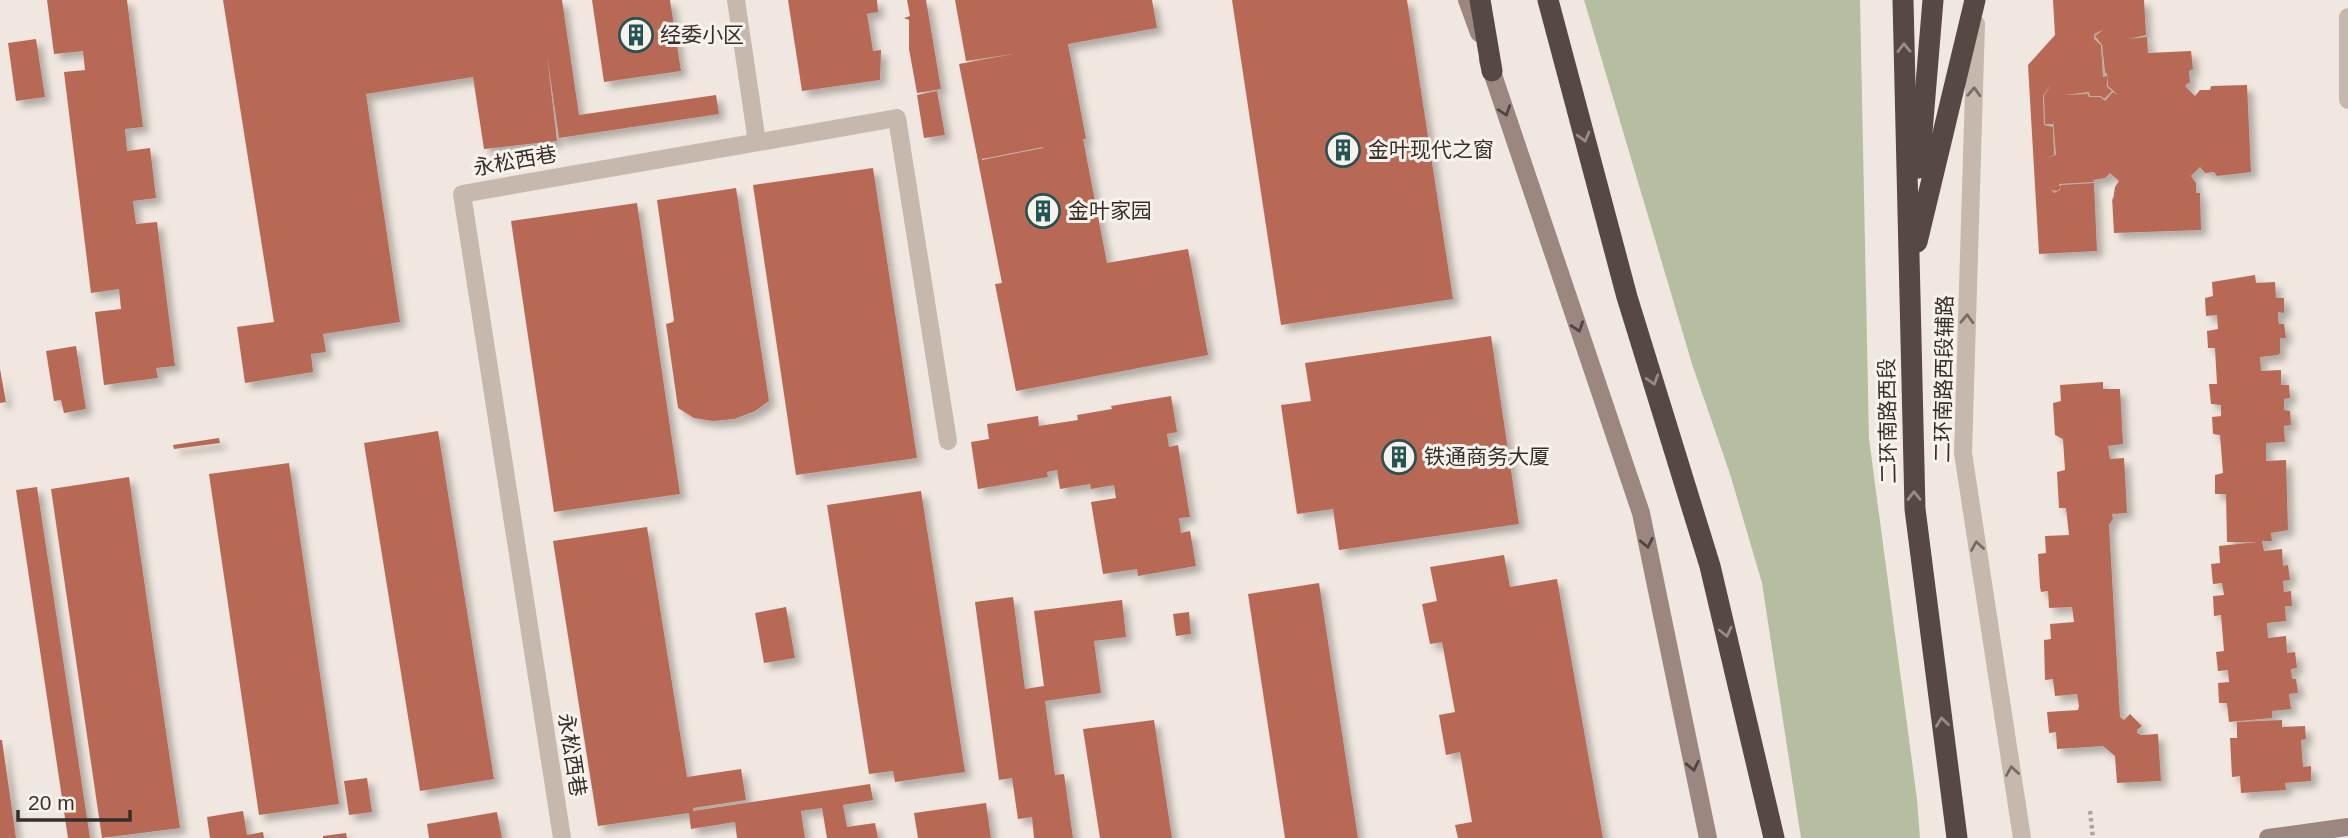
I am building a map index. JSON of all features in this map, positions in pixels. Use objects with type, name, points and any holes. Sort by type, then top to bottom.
[{"type":"highway","points":[[1480,0],[1492,71]]},
{"type":"highway","points":[[1548,0],[1627,297],[1710,566],[1774,838]]},
{"type":"highway","name":"二环南路西段","points":[[1903,0],[1915,509],[1957,838]]},
{"type":"highway","points":[[1910,271],[1933,0]]},
{"type":"highway","points":[[1910,271],[1976,0]]},
{"type":"street","points":[[736,0],[757,142]]},
{"type":"street","points":[[1467,0],[1641,513],[1708,838]]},
{"type":"street","name":"二环南路西段辅路","points":[[1976,0],[1963,453],[2022,838]]},
{"type":"street","points":[[2348,17],[2348,100]]},
{"type":"street","name":"永松西巷","points":[[562,838],[462,194],[897,118],[948,441]]},
{"type":"street","points":[[2268,838],[2348,827]]},
{"type":"path","points":[[2090,811],[2093,838]]},
{"type":"green space","points":[[1584,0],[1860,0],[1869,439],[1920,838],[1801,838],[1762,583],[1730,474],[1692,364]]},
{"type":"building","points":[[47,0],[127,0],[143,127],[125,129],[127,151],[150,148],[156,198],[133,201],[136,224],[157,222],[175,366],[156,368],[158,378],[104,385],[95,312],[121,309],[119,289],[91,293],[64,72],[85,70],[83,51],[54,54]]},
{"type":"building","points":[[223,0],[562,0],[579,115],[716,95],[719,114],[559,138],[547,55],[557,141],[484,149],[473,77],[366,94],[400,322],[323,334],[326,352],[311,354],[313,372],[245,383],[237,327],[274,322]]},
{"type":"building","name":"经委小区","points":[[592,0],[670,0],[681,71],[604,82]]},
{"type":"building","points":[[788,0],[877,0],[878,12],[867,14],[873,51],[881,50],[880,80],[802,91]]},
{"type":"building","points":[[907,0],[926,0],[941,89],[917,93],[909,49],[909,20],[904,18],[910,16]]},
{"type":"building","points":[[955,0],[1152,0],[1157,28],[1068,44],[1107,263],[1188,249],[1208,355],[1016,391],[995,284],[1002,283],[959,64],[1013,54],[966,61]],"holes":[[[1043,147],[1043,148],[982,160]]]},
{"type":"building","name":"金叶现代之窗","points":[[1232,0],[1407,0],[1453,299],[1281,325]]},
{"type":"building","points":[[2053,0],[2144,0],[2146,35],[2129,39],[2147,37],[2148,53],[2191,51],[2193,69],[2189,71],[2190,82],[2185,86],[2195,96],[2200,90],[2210,90],[2211,86],[2247,85],[2251,172],[2217,176],[2214,172],[2205,173],[2200,167],[2191,176],[2196,183],[2196,193],[2200,193],[2201,230],[2114,233],[2112,197],[2113,200],[2119,181],[2110,173],[2105,178],[2093,180],[2094,182],[2059,184],[2061,187],[2094,183],[2097,251],[2039,254],[2028,65],[2055,35]],"holes":[[[2103,30],[2095,36],[2102,45],[2105,72],[2107,74],[2108,86],[2118,95],[2113,92],[2105,101],[2100,97],[2089,97],[2088,94],[2064,95],[2089,92],[2090,96],[2101,96],[2104,99],[2112,91],[2107,87],[2107,76],[2103,77],[2101,45],[2094,39],[2094,34]],[[2051,84],[2044,96],[2045,124],[2053,124],[2053,120],[2056,155],[2045,158],[2054,155],[2053,127],[2044,125],[2043,96]]]},
{"type":"building","points":[[36,39],[45,97],[16,101],[8,43]]},
{"type":"building","points":[[937,91],[945,135],[924,138],[917,95]]},
{"type":"building","points":[[873,168],[917,458],[796,475],[753,185]]},
{"type":"building","points":[[736,188],[769,401],[755,411],[734,419],[713,421],[694,418],[678,408],[666,324],[674,320],[657,200]]},
{"type":"building","points":[[637,203],[680,494],[554,512],[511,221]]},
{"type":"building","points":[[2255,275],[2256,283],[2275,282],[2276,298],[2284,298],[2284,313],[2278,312],[2279,324],[2284,324],[2286,338],[2280,338],[2280,353],[2260,357],[2261,371],[2281,370],[2281,385],[2289,385],[2290,398],[2284,399],[2284,410],[2290,411],[2291,425],[2284,426],[2285,442],[2266,443],[2266,461],[2286,460],[2288,530],[2271,533],[2272,541],[2262,541],[2264,551],[2282,549],[2283,566],[2288,565],[2290,580],[2283,581],[2284,592],[2291,591],[2292,606],[2285,606],[2286,621],[2267,623],[2268,638],[2286,636],[2287,653],[2295,652],[2297,668],[2291,669],[2298,693],[2289,694],[2291,709],[2272,711],[2272,718],[2229,722],[2227,703],[2219,703],[2218,683],[2229,682],[2228,670],[2218,671],[2216,652],[2224,651],[2221,615],[2214,616],[2213,596],[2224,595],[2222,583],[2213,584],[2211,564],[2220,563],[2219,546],[2257,542],[2227,542],[2226,494],[2215,494],[2215,475],[2223,473],[2220,435],[2213,434],[2212,417],[2221,416],[2221,405],[2211,404],[2209,384],[2217,384],[2215,348],[2208,348],[2207,331],[2218,329],[2217,315],[2206,316],[2205,298],[2213,296],[2212,282]]},
{"type":"building","name":"铁通商务大厦","points":[[1491,336],[1519,524],[1339,550],[1333,509],[1297,514],[1281,405],[1311,401],[1305,363]]},
{"type":"building","points":[[76,346],[86,409],[64,413],[61,400],[54,401],[46,351]]},
{"type":"building","points":[[0,369],[6,402],[0,403]]},
{"type":"building","points":[[2103,382],[2103,389],[2120,389],[2123,444],[2108,446],[2110,459],[2124,458],[2126,493],[2127,513],[2112,514],[2113,519],[2109,525],[2120,717],[2124,720],[2130,714],[2142,726],[2137,730],[2141,735],[2158,734],[2161,781],[2117,783],[2115,756],[2103,746],[2057,749],[2056,732],[2049,733],[2047,712],[2078,710],[2079,706],[2077,694],[2055,696],[2053,679],[2045,680],[2044,640],[2051,639],[2050,624],[2074,622],[2072,607],[2049,608],[2048,591],[2041,592],[2040,587],[2038,554],[2046,553],[2045,536],[2069,535],[2066,508],[2059,508],[2057,472],[2065,470],[2063,439],[2055,435],[2053,403],[2061,401],[2060,385]]},
{"type":"building","points":[[1171,396],[1177,432],[1167,434],[1169,447],[1178,445],[1190,517],[1179,518],[1181,533],[1190,531],[1196,566],[1138,576],[1137,569],[1103,574],[1091,502],[1116,498],[1114,485],[1091,489],[1090,484],[1060,489],[1057,470],[1047,472],[1048,477],[978,489],[971,442],[989,439],[987,424],[1038,416],[1039,426],[1078,420],[1077,415],[1112,409],[1111,406]]},
{"type":"building","points":[[438,431],[494,779],[420,791],[364,443]]},
{"type":"building","points":[[219,438],[220,443],[174,449],[173,445]]},
{"type":"building","points":[[289,463],[339,804],[259,815],[209,474]]},
{"type":"building","points":[[129,477],[180,828],[102,838],[51,489]]},
{"type":"building","points":[[37,487],[90,838],[68,838],[16,490]]},
{"type":"building","points":[[921,491],[965,772],[895,782],[893,771],[869,774],[827,505]]},
{"type":"building","points":[[647,527],[687,777],[741,769],[746,800],[693,808],[693,811],[870,784],[873,800],[843,805],[847,827],[875,823],[878,838],[827,838],[822,808],[801,811],[805,838],[737,838],[735,822],[691,829],[689,813],[598,826],[553,541]]},
{"type":"building","points":[[1504,555],[1510,587],[1557,579],[1603,838],[1458,838],[1455,825],[1472,822],[1460,752],[1446,755],[1439,715],[1455,712],[1442,642],[1430,644],[1422,604],[1437,601],[1430,567]]},
{"type":"building","points":[[1319,583],[1358,838],[1285,838],[1248,594]]},
{"type":"building","points":[[1013,597],[1025,689],[1044,686],[1034,611],[1122,600],[1126,637],[1094,641],[1101,693],[1045,701],[1055,775],[1064,774],[1073,838],[1034,838],[1032,817],[1018,819],[1012,778],[999,780],[975,602]]},
{"type":"building","points":[[786,607],[795,658],[764,663],[755,613]]},
{"type":"building","points":[[1189,612],[1191,634],[1176,636],[1173,614]]},
{"type":"building","points":[[1154,720],[1172,838],[1100,838],[1083,729]]},
{"type":"building","points":[[2282,720],[2282,727],[2305,726],[2306,739],[2301,740],[2303,767],[2311,766],[2311,781],[2285,783],[2286,790],[2241,793],[2240,776],[2232,777],[2230,738],[2237,738],[2237,722]]},
{"type":"building","points":[[2,740],[16,838],[0,838]]},
{"type":"building","points":[[367,778],[372,812],[349,815],[344,781]]},
{"type":"building","points":[[986,803],[991,838],[918,838],[914,813]]},
{"type":"building","points":[[243,811],[247,835],[263,832],[264,838],[210,838],[207,817]]},
{"type":"building","points":[[497,812],[502,838],[429,838],[427,824]]},
{"type":"building","points":[[346,833],[347,838],[323,838],[323,836]]},
{"type":"place","name":"经委小区","points":[[636,35]]},
{"type":"place","name":"金叶现代之窗","points":[[1343,150]]},
{"type":"place","name":"金叶家园","points":[[1043,211]]},
{"type":"place","name":"铁通商务大厦","points":[[1399,457]]}]
